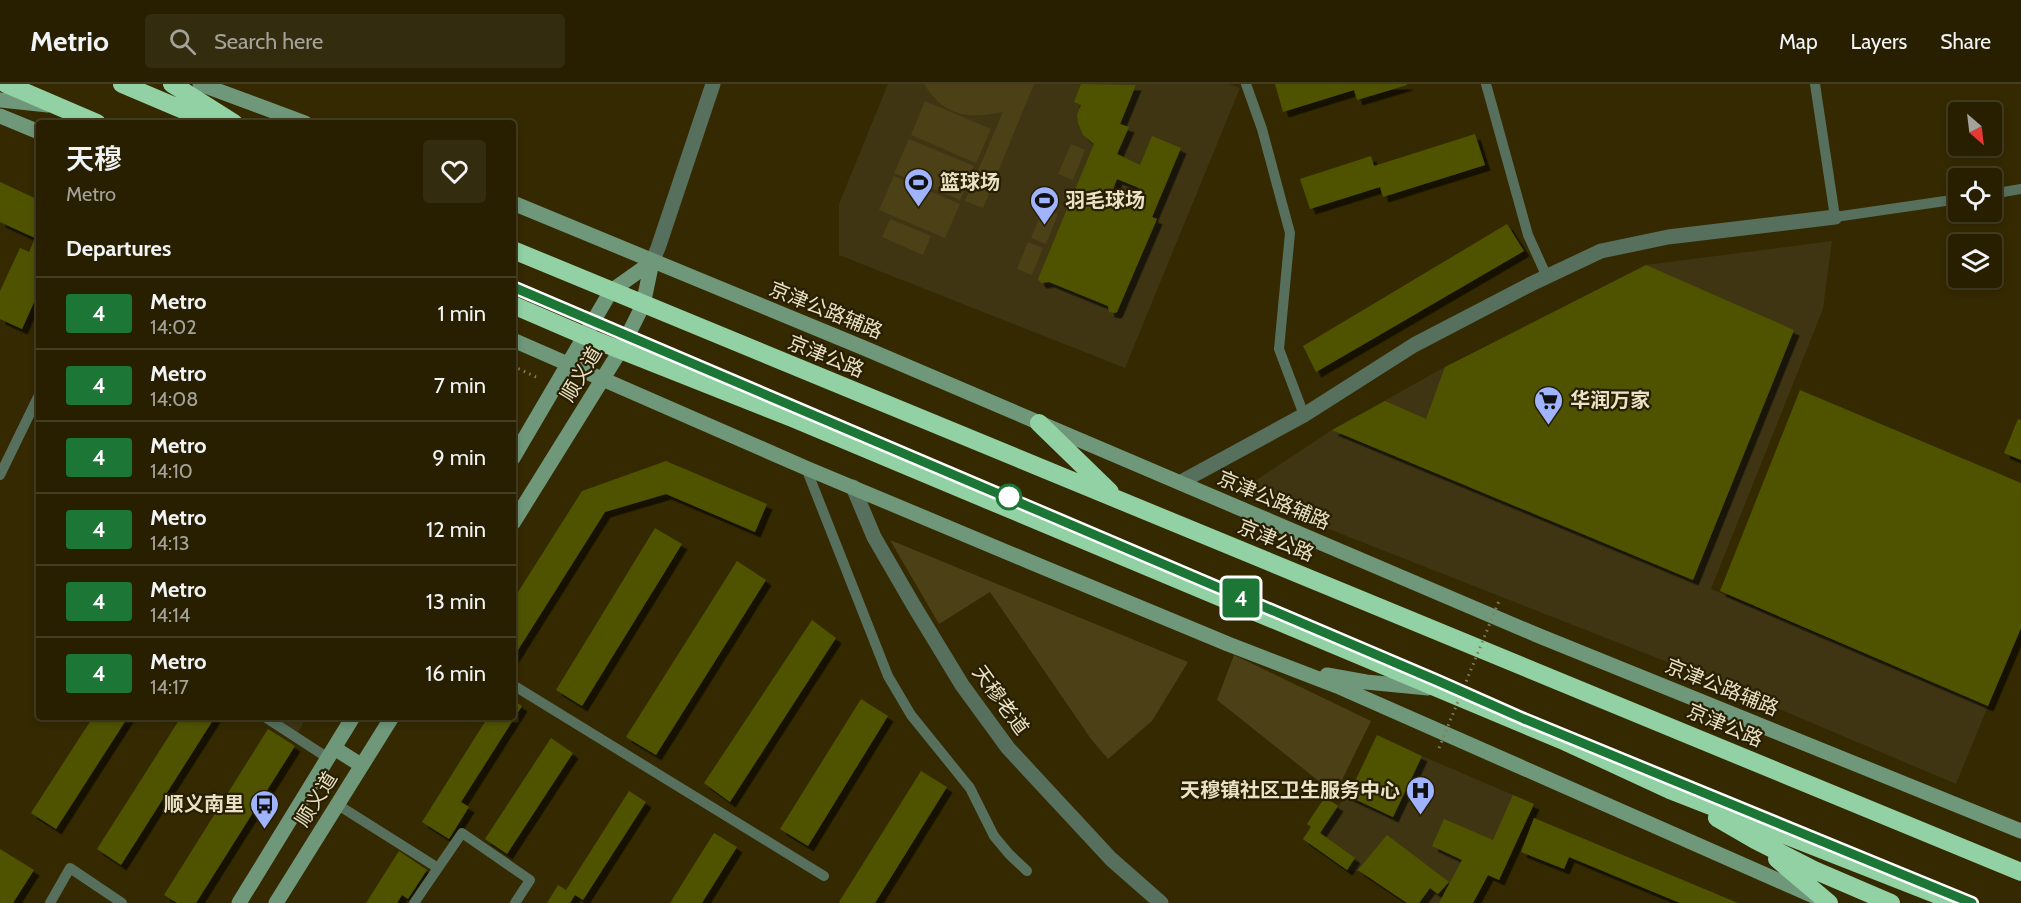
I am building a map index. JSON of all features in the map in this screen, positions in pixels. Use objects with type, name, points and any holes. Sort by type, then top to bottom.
[{"type":"highway","points":[[6,84],[90,120]]},
{"type":"highway","points":[[122,84],[207,120]]},
{"type":"highway","points":[[172,84],[229,120]]},
{"type":"highway","name":"京津公路","points":[[516,251],[2017,869]]},
{"type":"highway","points":[[516,306],[620,351],[792,418],[1566,741],[1670,790],[1958,903]]},
{"type":"highway","points":[[1039,423],[1117,499]]},
{"type":"highway","points":[[1670,790],[1755,840],[1814,870],[1891,903]]},
{"type":"highway","points":[[1755,840],[1829,903]]},
{"type":"street","points":[[200,84],[296,120]]},
{"type":"street","points":[[652,262],[713,84]]},
{"type":"street","points":[[0,100],[60,107]]},
{"type":"street","points":[[0,116],[36,131]]},
{"type":"street","name":"京津公路辅路","points":[[516,204],[864,348],[1537,635],[2021,831]]},
{"type":"street","points":[[1181,482],[1304,415],[1413,345],[1601,251],[1668,237],[1831,217]]},
{"type":"street","name":"顺义道","points":[[516,453],[611,291],[652,262]]},
{"type":"street","name":"顺义道","points":[[516,518],[620,351],[643,305],[652,262]]},
{"type":"street","points":[[516,341],[806,468],[1275,663],[1337,686],[1829,903]]},
{"type":"street","name":"天穆老道","points":[[853,487],[874,537],[914,606],[962,685],[1001,739],[1111,859],[1161,903]]},
{"type":"street","points":[[1275,663],[1366,682],[1435,688]]},
{"type":"street","name":"顺义道","points":[[239,903],[351,720]]},
{"type":"street","name":"顺义道","points":[[276,903],[390,720]]},
{"type":"street","points":[[331,753],[362,765]]},
{"type":"lane","points":[[1246,84],[1262,129],[1290,233],[1279,348],[1304,415]]},
{"type":"lane","points":[[1486,84],[1528,235],[1547,276]]},
{"type":"lane","points":[[1815,84],[1831,217],[1948,201]]},
{"type":"lane","points":[[2002,192],[2021,189]]},
{"type":"lane","points":[[0,475],[36,401]]},
{"type":"lane","points":[[806,468],[888,676],[911,714],[970,788],[994,836],[1027,871]]},
{"type":"lane","points":[[516,687],[824,876]]},
{"type":"lane","points":[[270,720],[331,753]]},
{"type":"lane","points":[[338,805],[438,868]]},
{"type":"lane","points":[[414,903],[462,833],[531,880],[515,903]]},
{"type":"lane","points":[[50,903],[70,868],[122,903]]},
{"type":"path","points":[[516,368],[555,387]]},
{"type":"path","points":[[1438,748],[1499,601]]},
{"type":"shaded area","points":[[888,84],[1229,84],[1240,88],[1125,368],[839,255],[839,204]]},
{"type":"shaded area","points":[[924,84],[1034,84],[983,208],[965,201],[1003,112],[979,115],[958,113],[940,103]]},
{"type":"shaded area","name":"篮球场","points":[[925,101],[991,129],[976,163],[911,135]]},
{"type":"shaded area","name":"篮球场","points":[[909,139],[974,166],[960,200],[894,173]]},
{"type":"shaded area","name":"羽毛球场","points":[[1071,144],[1085,150],[1073,180],[1058,174]]},
{"type":"shaded area","name":"篮球场","points":[[894,176],[960,204],[945,238],[879,210]]},
{"type":"shaded area","name":"羽毛球场","points":[[1043,208],[1058,214],[1046,244],[1031,238]]},
{"type":"shaded area","points":[[890,219],[931,236],[923,255],[882,237]]},
{"type":"shaded area","points":[[1832,241],[1823,309],[1711,589],[1988,706],[1956,784],[1680,667],[1237,493],[1332,430],[1445,367],[1646,265]]},
{"type":"shaded area","points":[[1028,242],[1043,248],[1032,275],[1017,269]]},
{"type":"shaded area","points":[[890,540],[1188,662],[1152,721],[1108,759],[1091,739],[990,592],[939,624]]},
{"type":"shaded area","points":[[1234,655],[1371,721],[1335,794],[1217,700]]},
{"type":"shaded area","points":[[276,720],[305,720],[297,734]]},
{"type":"shaded area","name":"天穆镇社区卫生服务中心","points":[[1422,756],[1534,804],[1499,880],[1488,875],[1473,903],[1407,903],[1361,872],[1347,870],[1303,839],[1311,827],[1307,824],[1325,797],[1338,806],[1348,796]]},
{"type":"building","points":[[1081,84],[1136,85],[1120,124],[1129,127],[1117,154],[1140,165],[1152,136],[1181,148],[1152,217],[1157,219],[1115,313],[1109,312],[1108,306],[1049,282],[1041,283],[1038,279],[1094,144],[1083,135],[1077,115],[1081,105],[1074,102]],"holes":[[[1117,179],[1139,188],[1130,209],[1109,200]]]},
{"type":"building","points":[[1275,84],[1407,85],[1357,100],[1354,90],[1283,112]]},
{"type":"building","points":[[1475,134],[1485,165],[1383,197],[1380,187],[1310,209],[1300,179],[1371,156],[1374,166]]},
{"type":"building","points":[[0,182],[36,199],[36,298],[22,329],[0,319],[0,291],[20,248],[29,252],[35,238],[0,222]]},
{"type":"building","points":[[1507,224],[1524,251],[1316,372],[1303,346]]},
{"type":"building","name":"华润万家","points":[[1646,265],[1794,330],[1693,580],[1332,430],[1385,401],[1426,419],[1445,367]]},
{"type":"building","points":[[1800,390],[2021,483],[2021,628],[1988,706],[1720,591]]},
{"type":"building","points":[[2018,419],[2021,420],[2021,460],[2004,453]]},
{"type":"building","points":[[666,461],[767,504],[755,532],[666,494],[605,512],[516,653],[516,595],[582,491]]},
{"type":"building","points":[[655,528],[682,544],[582,706],[556,690]]},
{"type":"building","points":[[737,561],[766,580],[656,755],[626,737]]},
{"type":"building","points":[[812,620],[836,638],[730,802],[704,783]]},
{"type":"building","points":[[861,699],[888,716],[808,846],[780,829]]},
{"type":"building","points":[[516,702],[522,706],[516,715]]},
{"type":"building","points":[[91,720],[126,720],[56,829],[31,813]]},
{"type":"building","points":[[179,720],[213,720],[121,865],[97,849]]},
{"type":"building","points":[[486,720],[513,720],[461,802],[469,807],[449,839],[422,822]]},
{"type":"building","points":[[268,729],[295,746],[196,903],[177,903],[164,895]]},
{"type":"building","points":[[1377,735],[1422,756],[1393,817],[1348,796]]},
{"type":"building","points":[[551,738],[573,753],[507,854],[485,839]]},
{"type":"building","points":[[921,771],[947,787],[875,903],[839,902]]},
{"type":"building","points":[[629,791],[646,802],[583,900],[575,895],[570,903],[547,903],[558,885],[566,890]]},
{"type":"building","points":[[1513,795],[1534,804],[1499,880],[1488,875],[1473,903],[1439,903],[1462,860],[1432,846],[1444,819],[1493,840]]},
{"type":"building","points":[[1325,797],[1338,806],[1320,833],[1355,858],[1347,870],[1303,839],[1311,827],[1307,824]]},
{"type":"building","points":[[1534,818],[1738,903],[1680,903],[1569,857],[1564,869],[1521,852]]},
{"type":"building","points":[[714,833],[737,847],[702,903],[670,903]]},
{"type":"building","points":[[1387,835],[1449,882],[1438,894],[1430,888],[1419,903],[1407,903],[1358,870]]},
{"type":"building","points":[[0,849],[34,870],[13,903],[0,903]]},
{"type":"building","points":[[399,851],[427,870],[408,899],[402,895],[397,903],[366,903]]},
{"type":"metro line","name":"4","points":[[516,288],[1524,719],[1972,903]]},
{"type":"place","name":"篮球场","points":[[919,208]]},
{"type":"place","name":"羽毛球场","points":[[1044,226]]},
{"type":"place","name":"华润万家","points":[[1549,426]]},
{"type":"place","name":"天穆镇社区卫生服务中心","points":[[1421,816]]},
{"type":"place","name":"顺义南里","points":[[265,830]]}]
